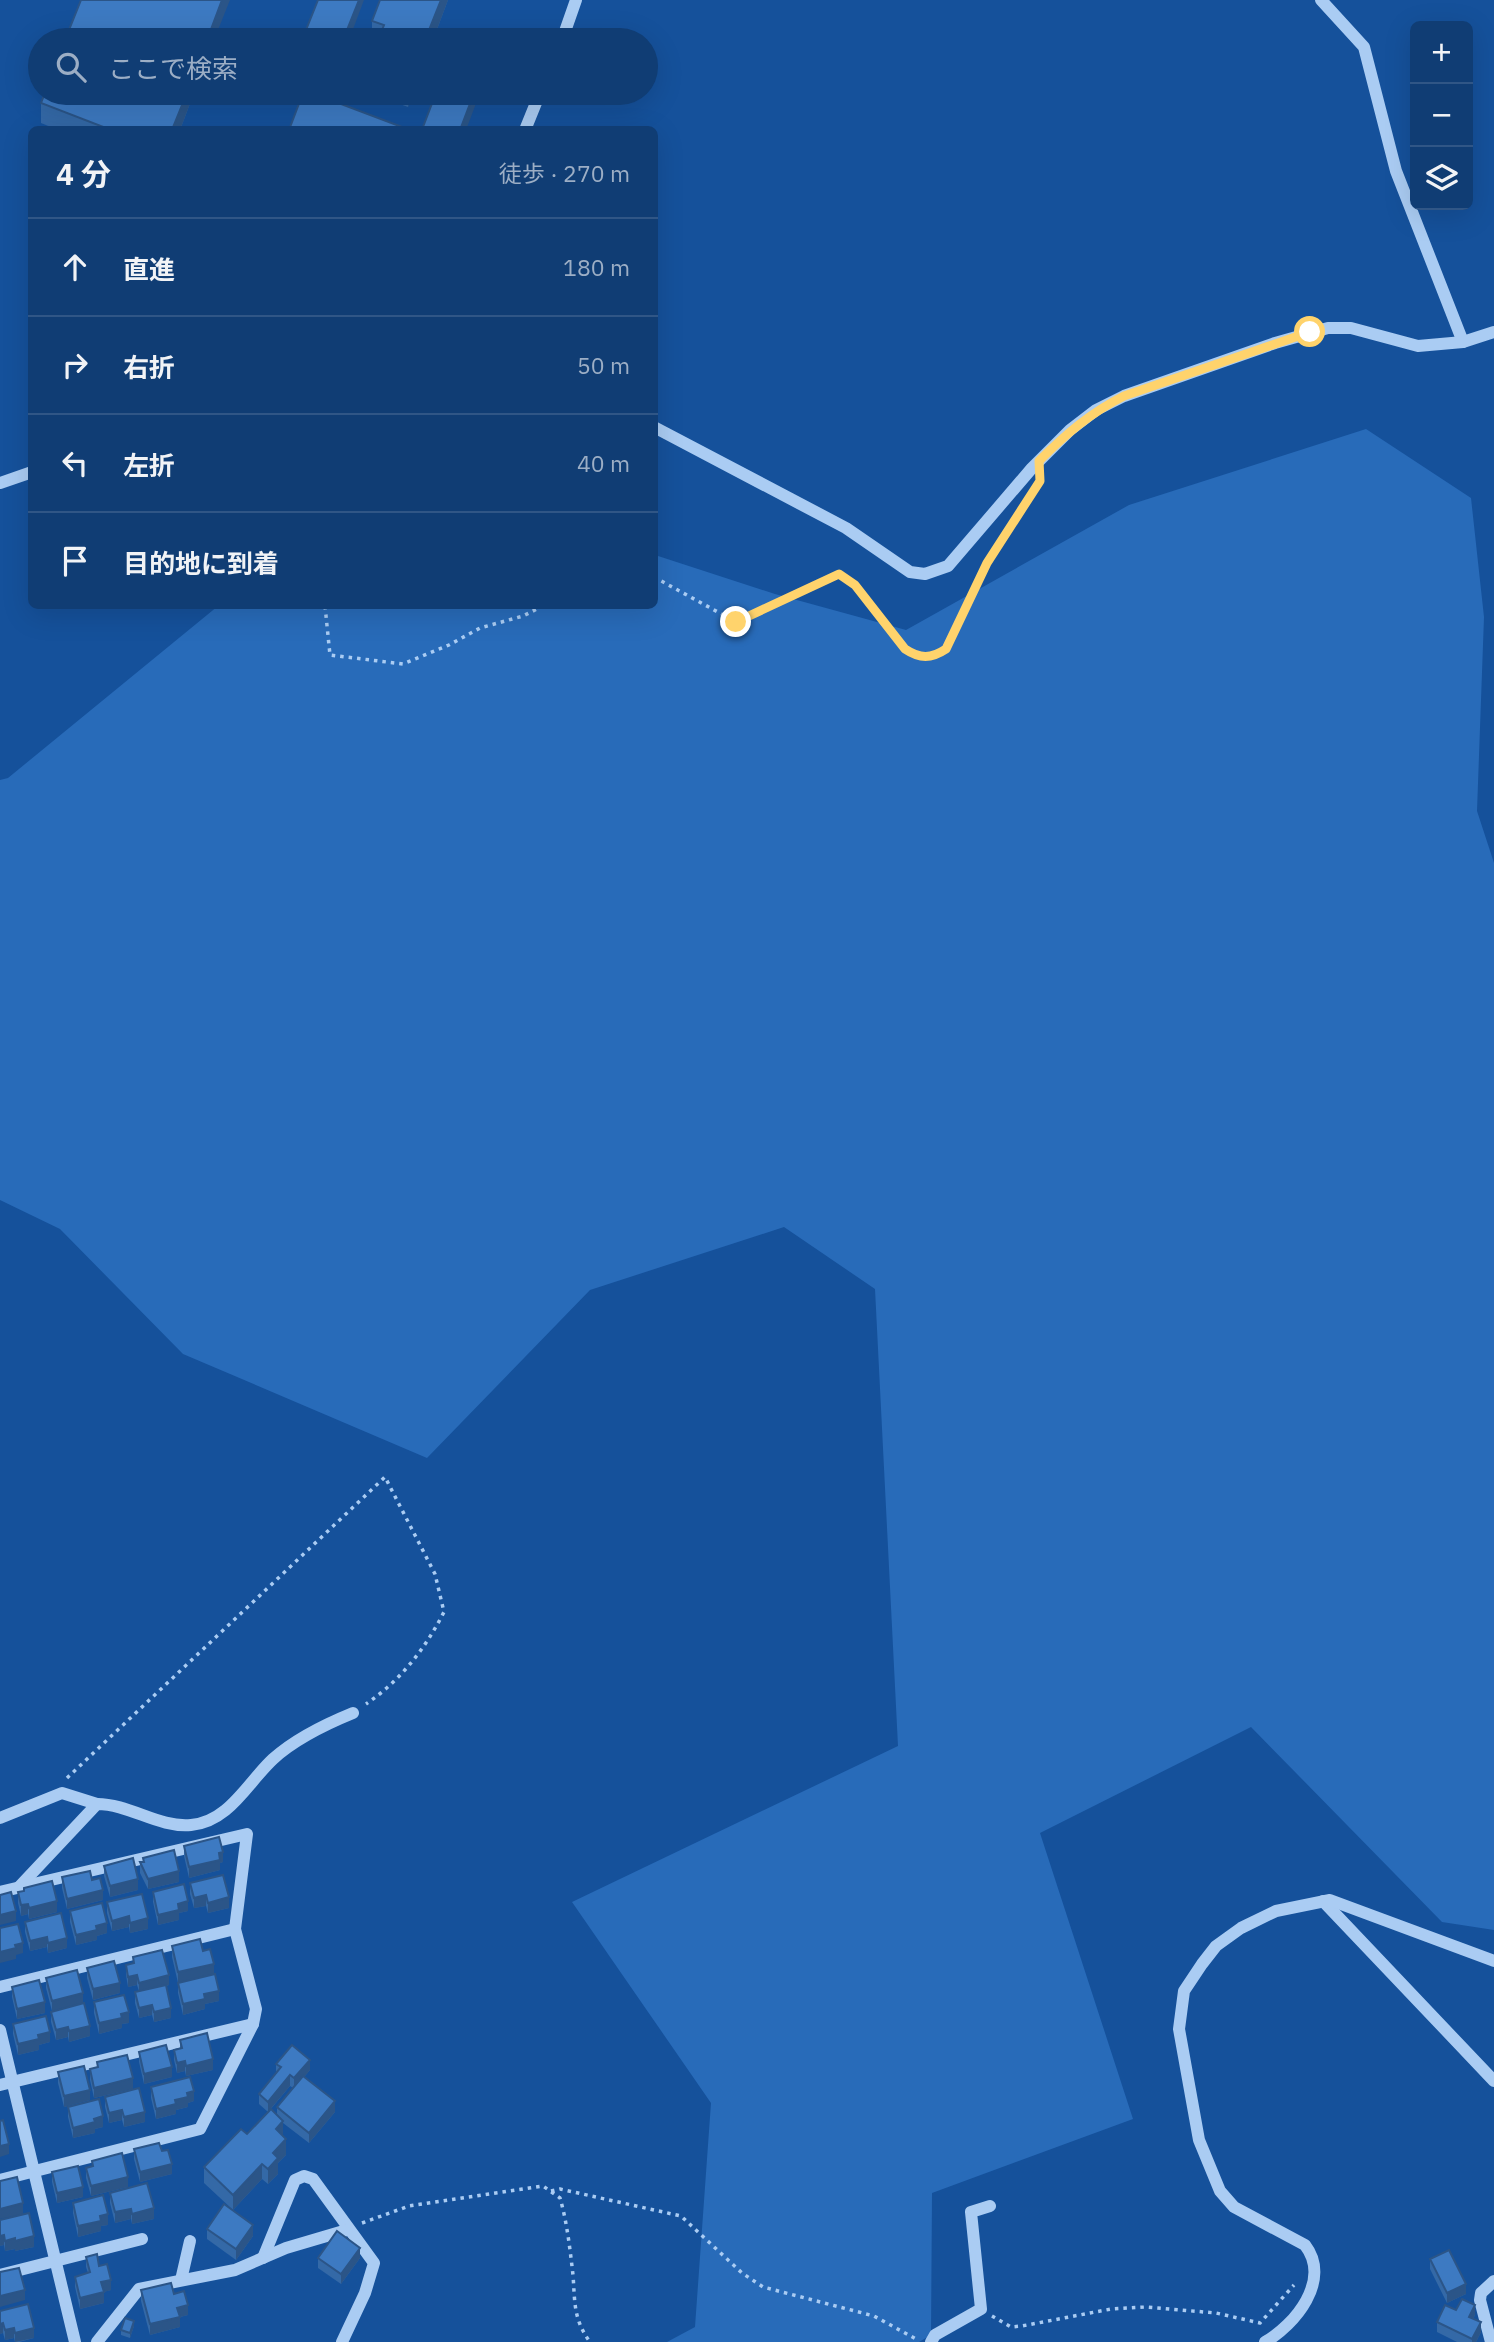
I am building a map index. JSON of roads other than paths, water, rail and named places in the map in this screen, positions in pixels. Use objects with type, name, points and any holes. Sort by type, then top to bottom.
[{"type":"street","points":[[566,28],[576,0]]},
{"type":"street","points":[[1321,0],[1364,47],[1396,171],[1463,342]]},
{"type":"street","points":[[527,126],[535,105]]},
{"type":"street","points":[[658,429],[846,528],[910,572],[925,574],[948,566],[1032,468],[1070,430],[1096,410],[1124,396],[1264,347],[1328,328],[1351,328],[1418,346],[1463,342],[1494,332]]},
{"type":"street","points":[[0,483],[28,473]]},
{"type":"street","points":[[0,1818],[62,1793],[97,1804],[113,1804],[162,1822],[192,1825],[220,1815],[274,1758],[328,1723],[353,1713]]},
{"type":"street","points":[[19,1887],[97,1804]]},
{"type":"street","points":[[0,1892],[247,1834],[235,1929],[256,2009],[253,2024],[200,2129],[0,2180]]},
{"type":"street","points":[[1265,2342],[1295,2320],[1314,2281],[1313,2261],[1305,2245],[1234,2207],[1220,2191],[1199,2140],[1179,2029],[1184,1991],[1216,1946],[1241,1928],[1276,1911],[1330,1900],[1494,1961]]},
{"type":"street","points":[[1323,1901],[1494,2081]]},
{"type":"street","points":[[0,1987],[235,1929]]},
{"type":"street","points":[[6,2083],[253,2024]]},
{"type":"street","points":[[0,2030],[6,2083],[32,2172],[75,2342]]},
{"type":"street","points":[[263,2258],[295,2180],[304,2176],[313,2179],[347,2230],[367,2250],[374,2263],[365,2293],[342,2342]]},
{"type":"street","points":[[931,2342],[935,2335],[981,2309],[971,2212],[990,2206]]},
{"type":"street","points":[[97,2342],[139,2289],[235,2270],[347,2230]]},
{"type":"street","points":[[0,2275],[142,2239]]},
{"type":"street","points":[[181,2280],[190,2241]]},
{"type":"street","points":[[1491,2342],[1480,2300],[1481,2293],[1494,2281]]}]
